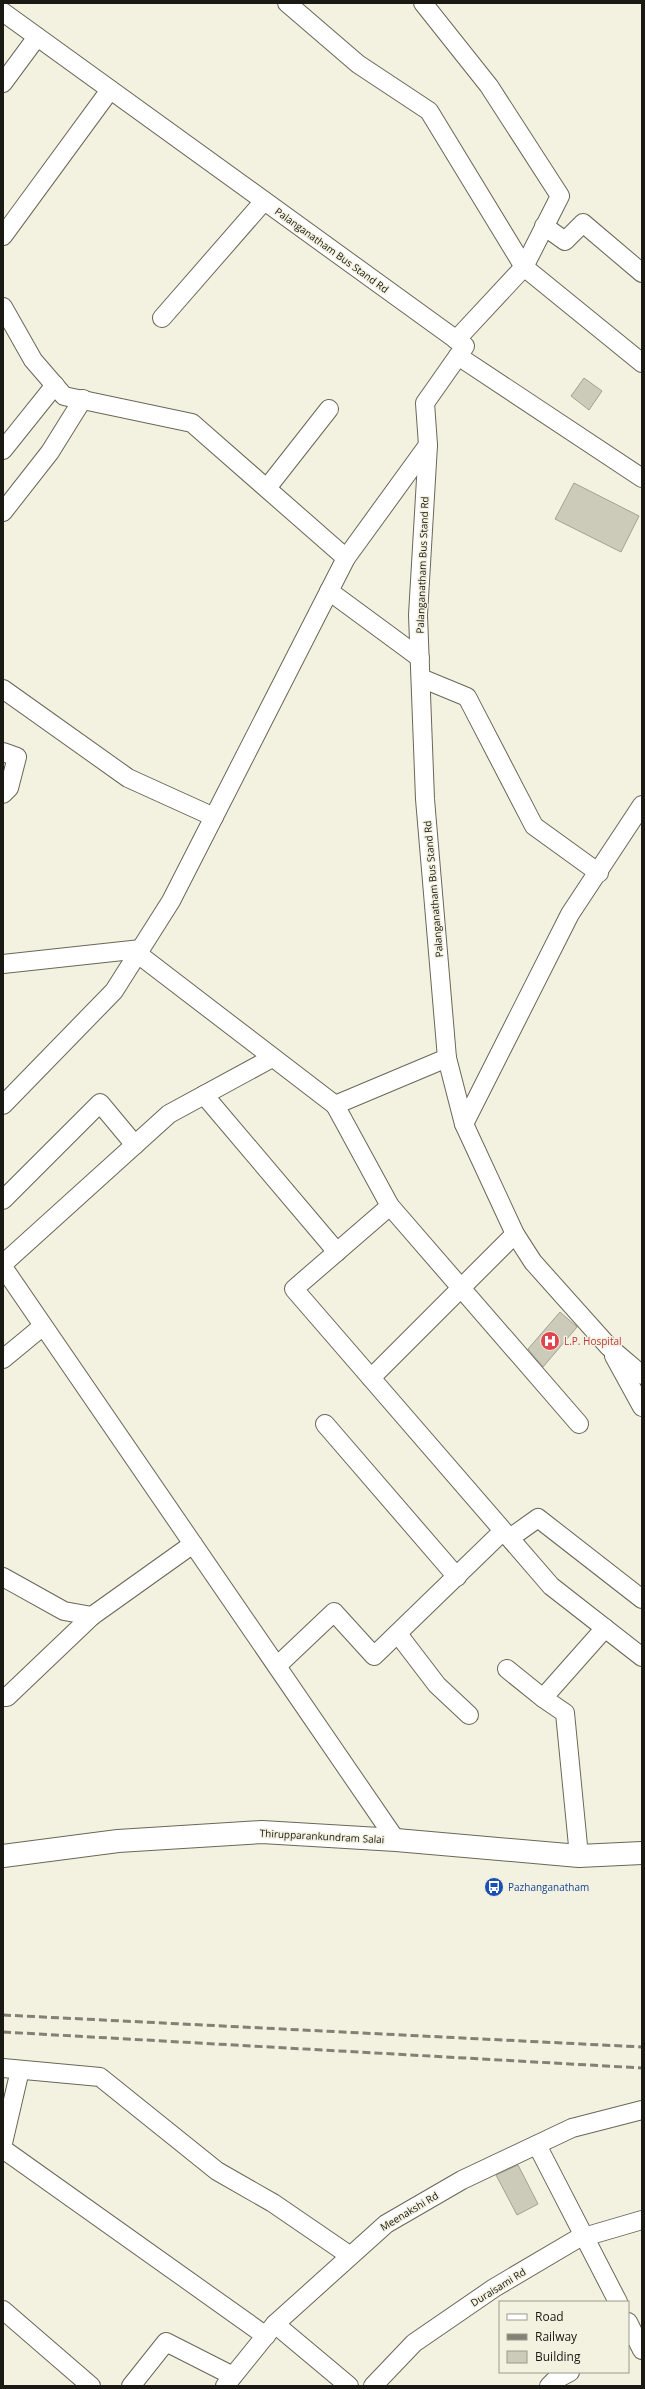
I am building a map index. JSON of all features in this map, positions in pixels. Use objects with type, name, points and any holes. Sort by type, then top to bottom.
[{"type":"main road","name":"Thirupparankundram Salai","points":[[3,1856],[118,1842],[262,1832],[396,1840],[579,1856],[642,1853]]},
{"type":"street","points":[[287,3],[358,64],[429,111],[524,268],[642,362]]},
{"type":"street","points":[[423,3],[489,86],[560,196],[524,268],[457,348],[642,478]]},
{"type":"street","name":"Palanganatham Bus Stand Rd","points":[[3,12],[264,201],[457,348],[425,403],[428,445],[418,615],[425,799],[448,1058],[464,1124],[515,1234],[533,1262],[609,1347],[642,1375]]},
{"type":"street","points":[[3,83],[37,37]]},
{"type":"street","points":[[3,236],[110,90]]},
{"type":"street","points":[[162,318],[264,201]]},
{"type":"street","points":[[544,226],[565,242],[583,223],[642,273]]},
{"type":"street","points":[[5,317],[33,360],[64,396],[192,423],[346,558]]},
{"type":"street","points":[[3,450],[55,385]]},
{"type":"street","points":[[3,512],[50,452],[83,399]]},
{"type":"street","points":[[266,488],[329,409]]},
{"type":"street","points":[[3,1105],[114,991],[171,902],[346,558],[428,445]]},
{"type":"street","points":[[329,591],[420,658]]},
{"type":"street","points":[[421,678],[467,697],[534,826],[599,873]]},
{"type":"street","points":[[3,689],[128,778],[214,817]]},
{"type":"street","points":[[3,752],[17,758],[9,788],[3,794]]},
{"type":"street","points":[[464,1124],[570,914],[599,873],[642,805]]},
{"type":"street","points":[[3,964],[139,951],[272,1058],[335,1105],[390,1206],[579,1424]]},
{"type":"street","points":[[272,1058],[169,1114],[3,1266],[396,1840]]},
{"type":"street","points":[[335,1105],[448,1058]]},
{"type":"street","points":[[204,1095],[337,1252]]},
{"type":"street","points":[[3,1200],[100,1102],[135,1145]]},
{"type":"street","points":[[390,1206],[294,1289],[551,1586],[642,1657]]},
{"type":"street","points":[[371,1378],[462,1289],[515,1234]]},
{"type":"street","points":[[3,1359],[43,1326]]},
{"type":"street","points":[[609,1347],[642,1364]]},
{"type":"street","points":[[609,1347],[642,1407]]},
{"type":"street","points":[[325,1424],[457,1577]]},
{"type":"street","points":[[277,1666],[334,1612],[374,1656],[457,1577],[507,1535],[538,1518],[642,1599]]},
{"type":"street","points":[[3,1697],[7,1697],[92,1616],[193,1544]]},
{"type":"street","points":[[3,1577],[64,1611],[92,1616]]},
{"type":"street","points":[[543,1698],[604,1628]]},
{"type":"street","points":[[398,1634],[437,1685],[469,1715]]},
{"type":"street","points":[[506,1669],[565,1713],[579,1856]]},
{"type":"street","points":[[3,2143],[11,2069],[100,2078],[217,2171],[273,2203],[349,2255]]},
{"type":"street","name":"Meenakshi Rd","points":[[229,2381],[271,2330],[349,2255],[386,2224],[462,2180],[572,2128],[642,2110]]},
{"type":"street","points":[[537,2145],[617,2301]]},
{"type":"street","points":[[3,2148],[271,2330],[349,2386]]},
{"type":"street","name":"Duraisami Rd","points":[[373,2386],[414,2343],[494,2288],[577,2239],[642,2220]]},
{"type":"street","points":[[3,2310],[91,2386]]},
{"type":"street","points":[[629,2324],[637,2341]]},
{"type":"street","points":[[131,2386],[166,2342],[229,2381]]},
{"type":"street","points":[[549,2386],[568,2373]]},
{"type":"building","points":[[584,378],[602,391],[589,410],[571,396]]},
{"type":"building","points":[[574,483],[639,516],[621,552],[555,519]]},
{"type":"building","points":[[560,1312],[577,1327],[543,1367],[528,1349]]},
{"type":"building","points":[[518,2165],[538,2204],[517,2215],[496,2175]]},
{"type":"railway","points":[[3,2015],[642,2047]]},
{"type":"railway","points":[[3,2032],[642,2068]]},
{"type":"place","name":"L.P. Hospital","points":[[550,1341]]},
{"type":"place","name":"Pazhanganatham","points":[[494,1887]]}]
